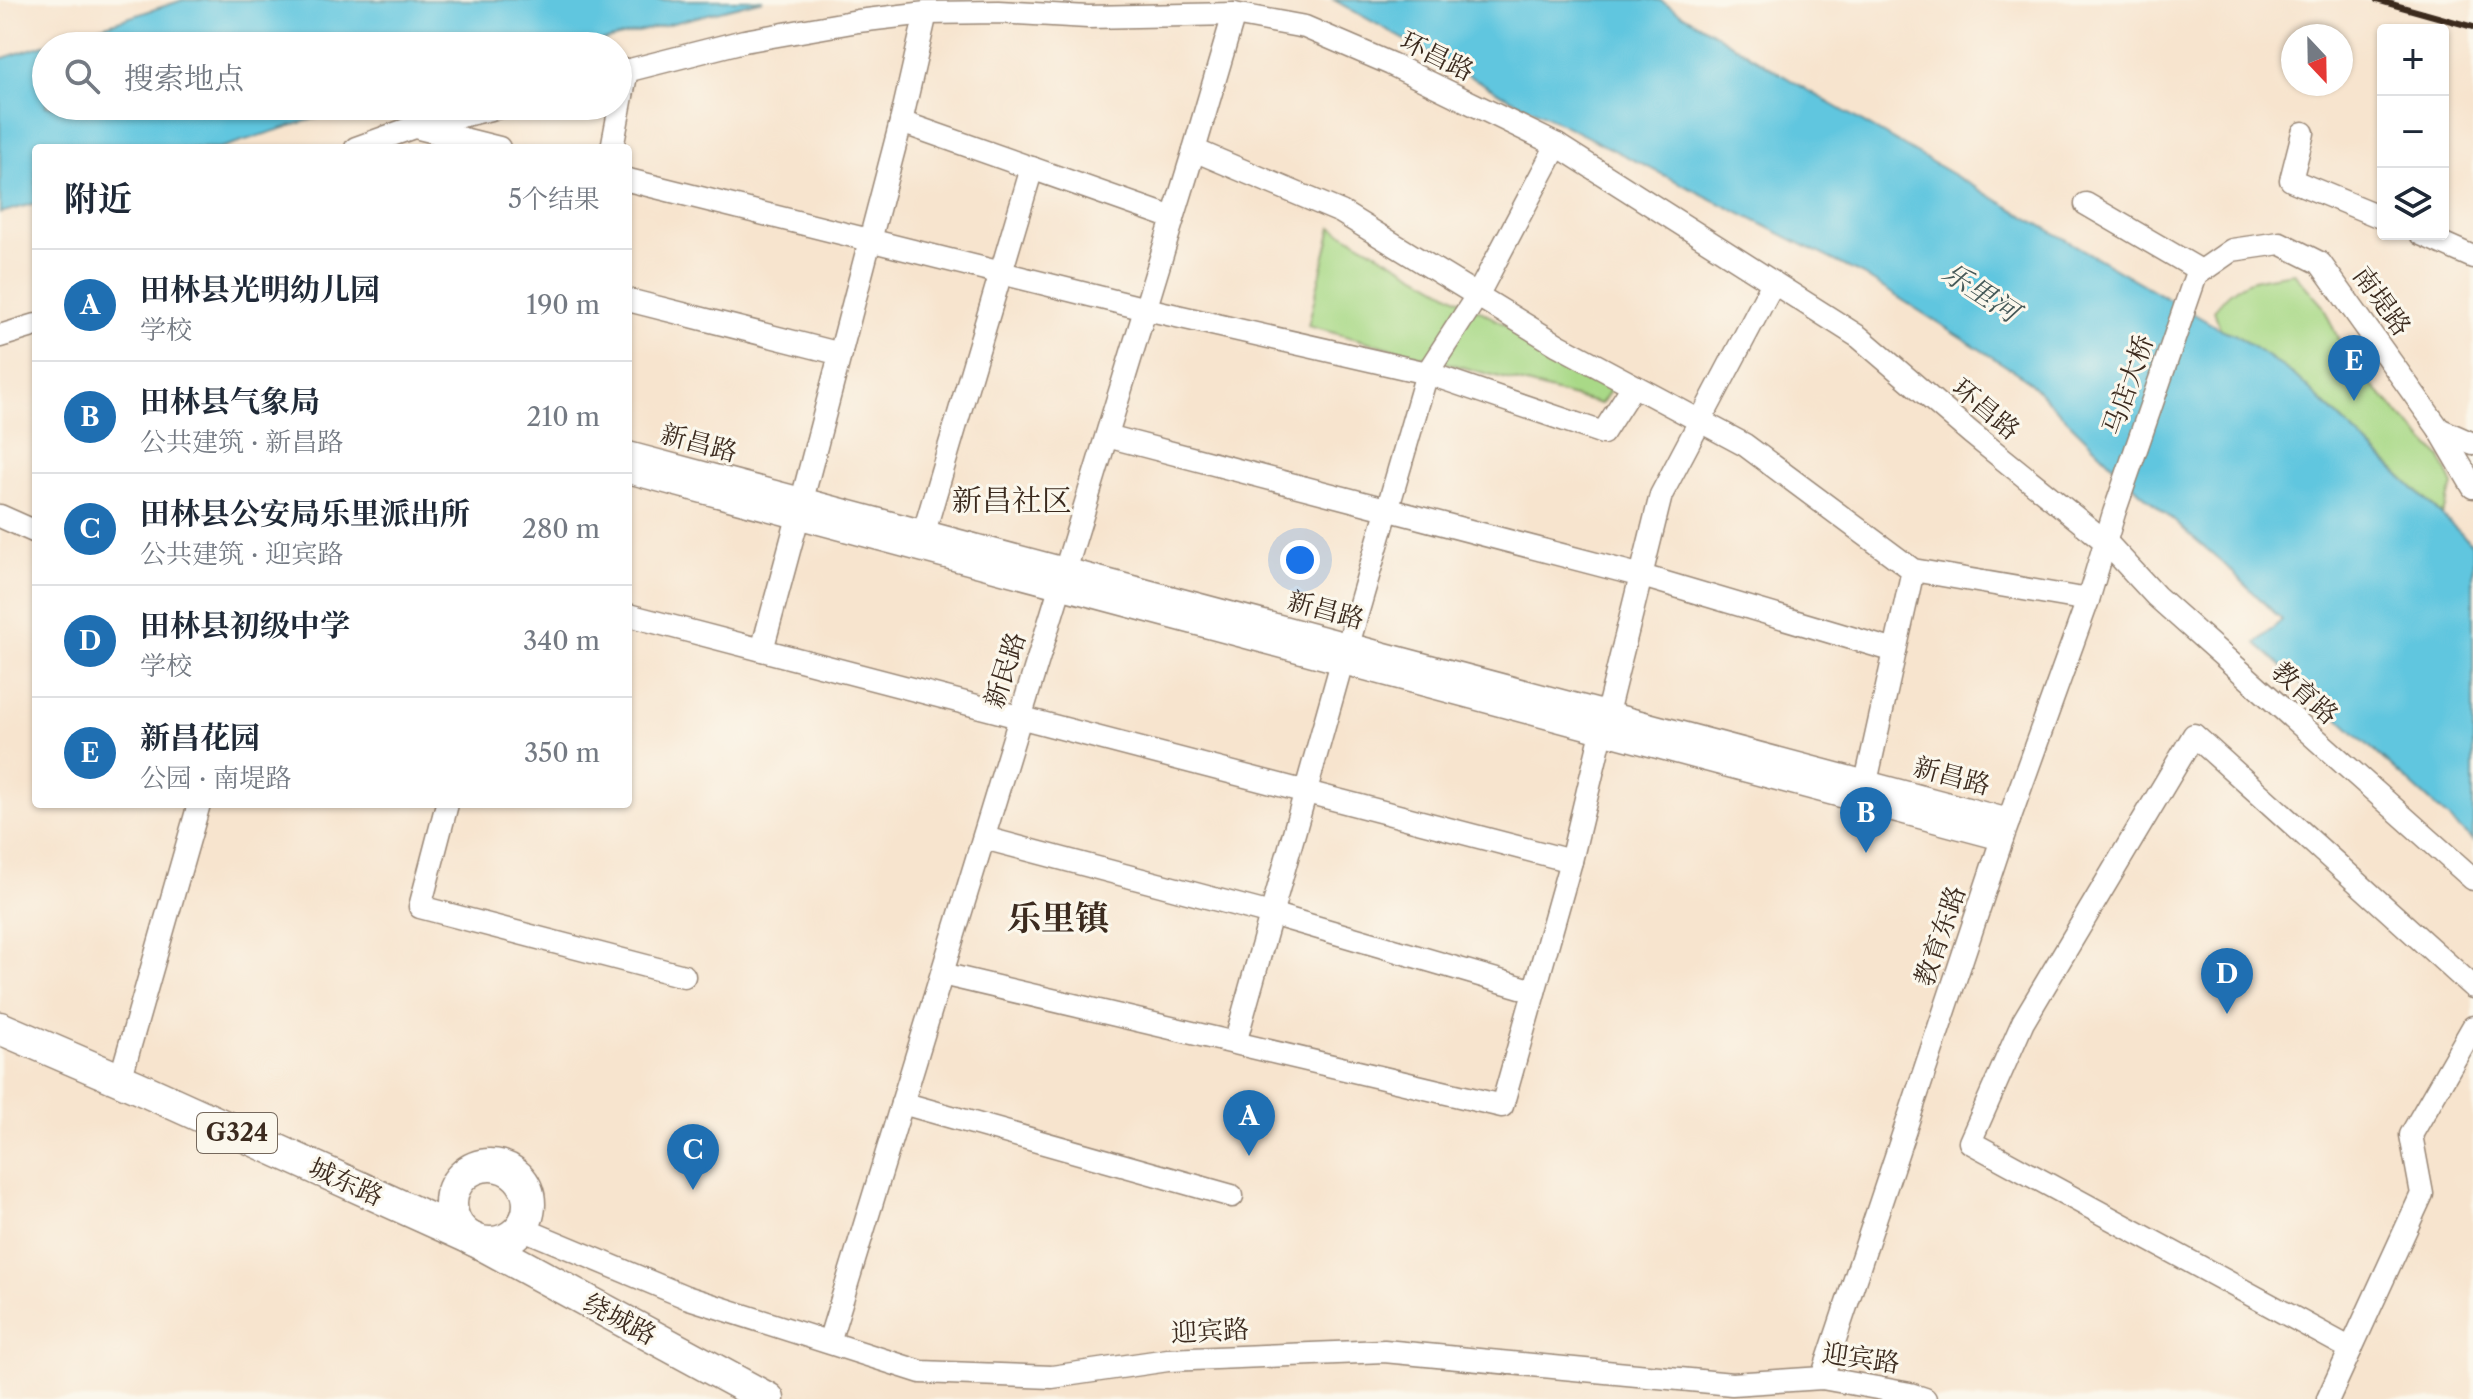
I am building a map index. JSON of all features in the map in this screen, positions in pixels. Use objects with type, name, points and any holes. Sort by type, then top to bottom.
[{"type":"highway","name":"城东路","points":[[0,1028],[473,1239]]},
{"type":"highway","name":"G324","points":[[478,1167],[503,1167],[514,1173],[528,1193],[527,1217],[521,1228],[499,1242],[485,1243],[462,1232],[451,1208],[452,1195],[458,1183],[478,1167]]},
{"type":"highway","name":"绕城路","points":[[473,1239],[768,1399]]},
{"type":"street","name":"环昌路","points":[[632,69],[744,41],[858,21],[926,13],[998,12],[1088,17],[1234,14],[1305,27],[1391,64],[1557,145],[1859,337],[2107,543]]},
{"type":"street","points":[[762,650],[901,122],[926,13]]},
{"type":"street","name":"新民路","points":[[829,1342],[1234,14]]},
{"type":"street","points":[[367,144],[444,120]]},
{"type":"street","points":[[613,144],[616,120]]},
{"type":"street","points":[[901,122],[1173,218]]},
{"type":"street","points":[[414,127],[483,144]]},
{"type":"street","points":[[2303,133],[2291,180],[2377,216]]},
{"type":"street","points":[[1235,1043],[1427,373],[1477,296],[1557,145]]},
{"type":"street","points":[[1194,150],[1341,212],[1558,345],[1745,445],[1913,570],[2088,600]]},
{"type":"street","points":[[924,532],[1032,168]]},
{"type":"street","points":[[632,181],[1146,309],[1427,373],[1603,433],[1633,386]]},
{"type":"street","points":[[2086,204],[2198,273]]},
{"type":"street","points":[[2435,240],[2473,257]]},
{"type":"street","name":"南堤路","points":[[2198,273],[2232,250],[2280,243],[2320,263],[2439,429],[2473,487]]},
{"type":"street","name":"马店大桥","points":[[2114,513],[2198,273]]},
{"type":"street","points":[[942,974],[1502,1106],[1571,861],[1661,495],[1773,283]]},
{"type":"street","points":[[632,301],[841,354]]},
{"type":"street","points":[[0,336],[32,326]]},
{"type":"street","points":[[2439,429],[2473,444]]},
{"type":"street","points":[[1107,436],[1642,576],[1895,651]]},
{"type":"street","name":"新昌路","points":[[632,454],[800,508],[2006,829]]},
{"type":"street","name":"新昌路","points":[[632,473],[924,532],[1064,579]]},
{"type":"street","name":"教育东路","points":[[1822,1378],[2006,829],[2088,600],[2114,513]]},
{"type":"street","points":[[0,516],[32,530]]},
{"type":"street","name":"教育路","points":[[2107,543],[2156,596],[2473,879]]},
{"type":"street","points":[[1866,782],[1913,570]]},
{"type":"street","points":[[632,616],[1571,861]]},
{"type":"street","name":"新昌路","points":[[1604,722],[1866,782],[2006,829]]},
{"type":"street","points":[[2351,1349],[1970,1142],[2023,1022],[2194,735],[2473,987]]},
{"type":"street","points":[[120,1080],[198,808]]},
{"type":"street","points":[[446,808],[420,907],[684,976]]},
{"type":"street","points":[[984,838],[1271,914],[1534,991]]},
{"type":"street","points":[[2328,1399],[2422,1194],[2411,1135],[2473,1027]]},
{"type":"street","points":[[902,1103],[1232,1196]]},
{"type":"street","name":"迎宾路","points":[[521,1228],[686,1297],[921,1372],[1052,1377],[1168,1360],[1384,1351],[1732,1384],[1822,1378],[1925,1399]]},
{"type":"green space","points":[[1332,227],[1613,386],[1601,404],[1308,326]]},
{"type":"green space","points":[[2294,273],[2323,306],[2348,360],[2441,458],[2453,486],[2442,515],[2294,375],[2234,334],[2220,329],[2214,310],[2231,291],[2258,278]]},
{"type":"water","points":[[183,0],[763,0],[632,33],[84,32]]},
{"type":"water","name":"乐里河","points":[[1334,0],[1659,0],[1809,91],[2220,329],[2234,334],[2294,375],[2473,545],[2473,841],[2256,643],[2282,620],[2221,561],[2140,492],[2025,378],[1863,275],[1500,93]]},
{"type":"water","points":[[32,49],[32,120],[310,120],[233,144],[32,144],[32,204],[0,213],[0,59]]},
{"type":"railway","points":[[2377,0],[2473,27]]},
{"type":"place","name":"新昌花园","points":[[2354,401]]},
{"type":"place","name":"田林县气象局","points":[[1866,853]]},
{"type":"place","name":"田林县初级中学","points":[[2227,1014]]},
{"type":"place","name":"田林县光明幼儿园","points":[[1249,1156]]},
{"type":"place","name":"田林县公安局乐里派出所","points":[[693,1190]]},
{"type":"district","name":"新昌社区","points":[[1012,501]]},
{"type":"district","name":"乐里镇","points":[[1058,918]]}]
